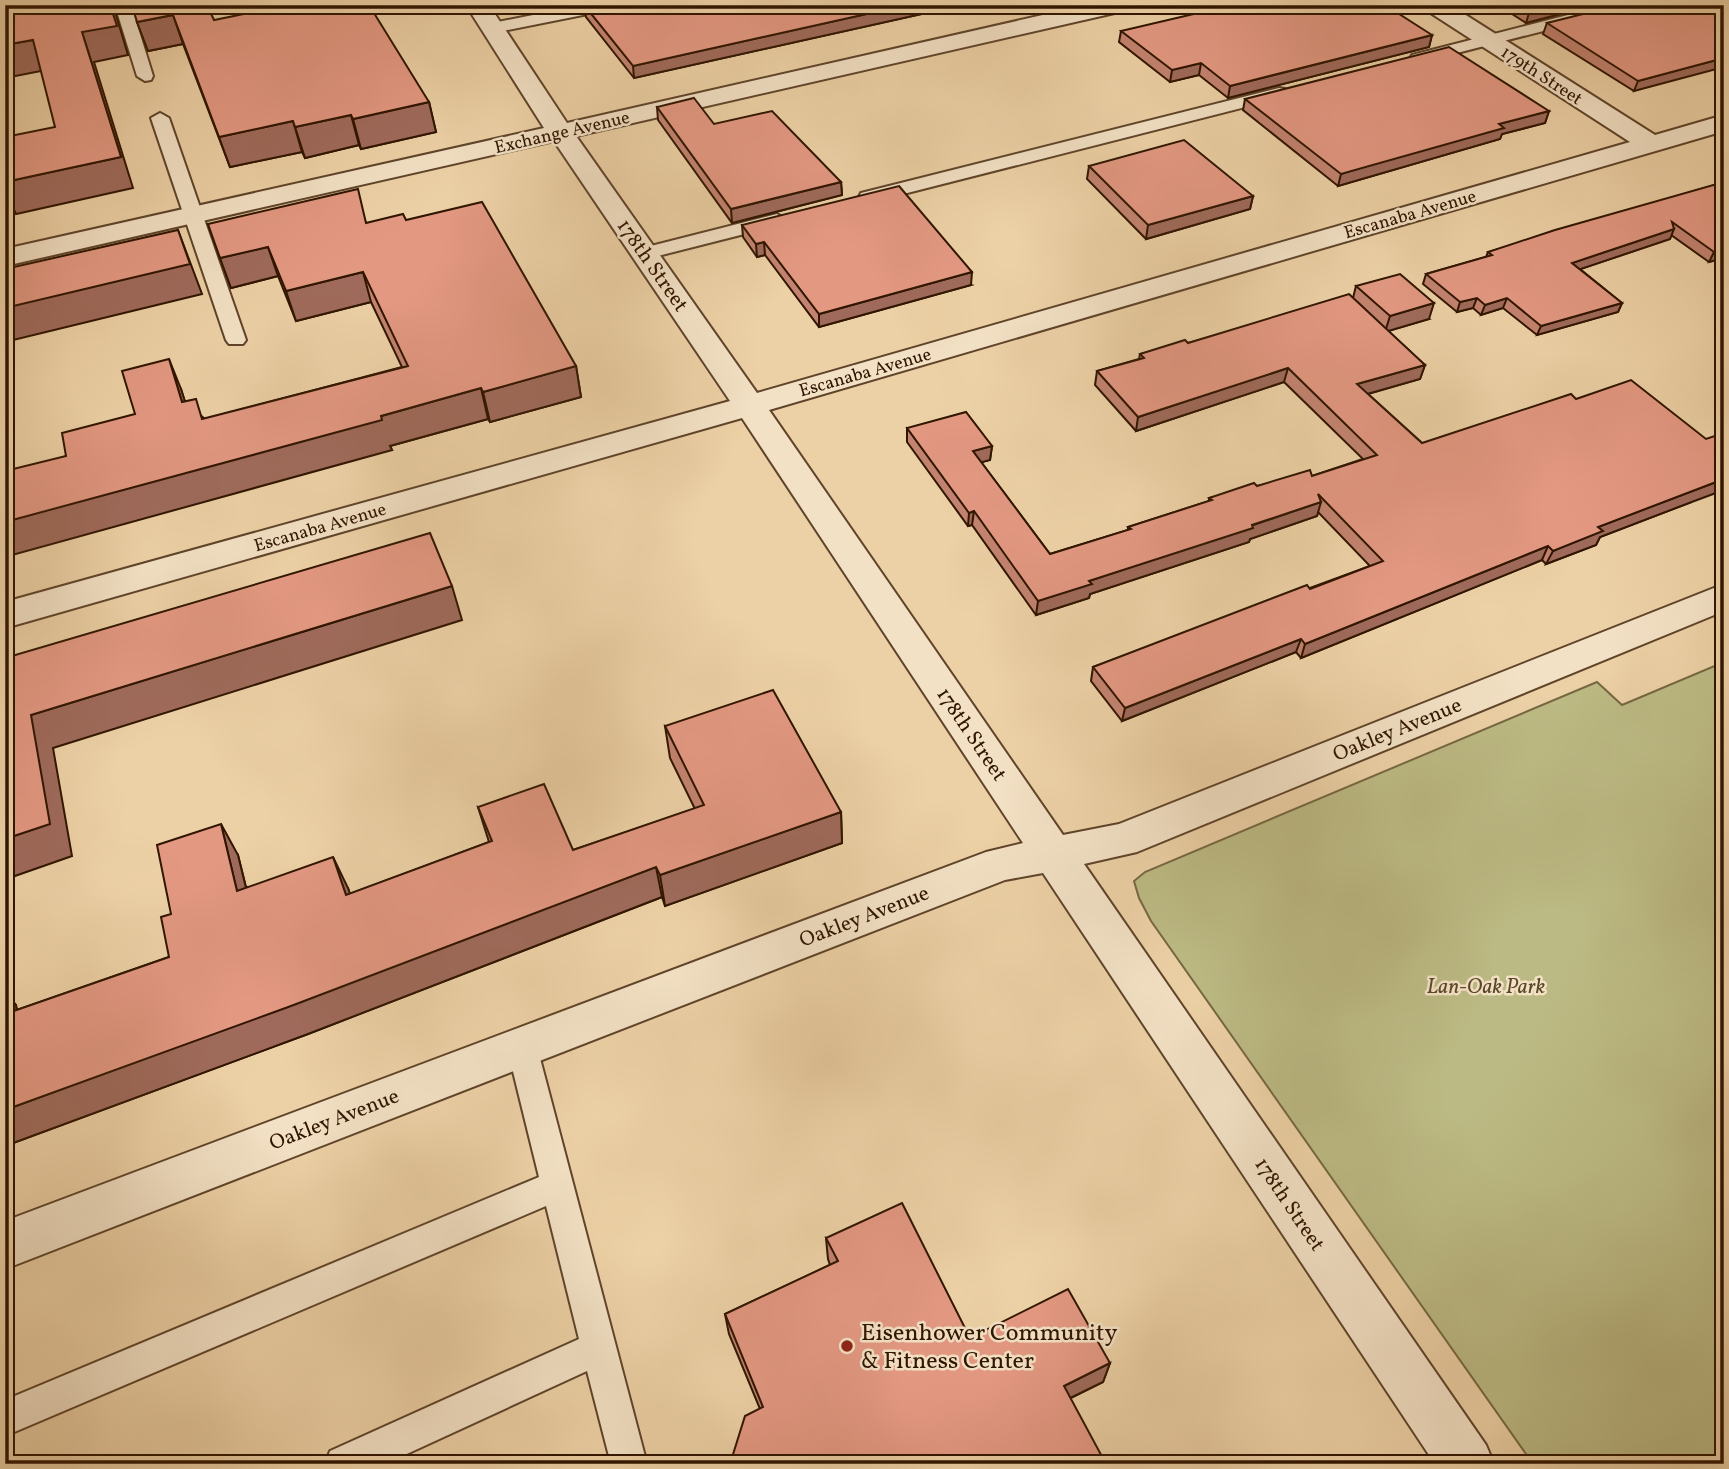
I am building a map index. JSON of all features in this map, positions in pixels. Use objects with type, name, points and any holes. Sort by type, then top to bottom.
[{"type":"street","name":"Exchange Avenue","points":[[5,258],[1119,5]]},
{"type":"street","name":"179th Street","points":[[1434,5],[1651,144]]},
{"type":"street","name":"178th Street","points":[[485,17],[1467,1464]]},
{"type":"street","name":"Escanaba Avenue","points":[[5,615],[749,406],[1724,123]]},
{"type":"street","name":"Oakley Avenue","points":[[5,1245],[1001,864],[1124,840],[1724,597]]},
{"type":"lane","points":[[123,5],[145,76]]},
{"type":"lane","points":[[485,17],[608,5]]},
{"type":"lane","points":[[1395,64],[1627,5]]},
{"type":"lane","points":[[846,202],[1301,88]]},
{"type":"lane","points":[[160,118],[236,340]]},
{"type":"lane","points":[[646,253],[793,216]]},
{"type":"lane","points":[[522,1047],[629,1464]]},
{"type":"lane","points":[[5,1418],[558,1185]]},
{"type":"lane","points":[[343,1464],[599,1348]]},
{"type":"green space","name":"Lan-Oak Park","points":[[1724,662],[1724,1464],[1533,1464],[1151,921],[1134,881],[1145,872],[1597,682],[1622,705]]},
{"type":"building","points":[[5,5],[110,5],[117,26],[82,32],[121,157],[5,182],[5,137],[55,127],[33,40],[5,45]]},
{"type":"building","points":[[132,5],[207,5],[214,20],[288,5],[369,5],[429,102],[353,119],[351,115],[295,127],[293,121],[219,137],[173,15],[137,22]]},
{"type":"building","points":[[584,5],[907,5],[633,66]]},
{"type":"building","points":[[1232,5],[1385,5],[1432,35],[1230,86],[1201,63],[1172,70],[1121,31]]},
{"type":"building","points":[[1517,5],[1559,5],[1529,13]]},
{"type":"building","points":[[1619,5],[1724,5],[1724,58],[1638,81],[1547,23]]},
{"type":"building","points":[[1449,47],[1549,111],[1499,124],[1504,128],[1341,174],[1245,99]]},
{"type":"building","points":[[694,98],[714,124],[772,111],[841,182],[731,209],[657,107]]},
{"type":"building","points":[[1184,140],[1253,196],[1148,225],[1089,166]]},
{"type":"building","points":[[1724,182],[1724,249],[1714,252],[1672,222],[1674,229],[1572,263],[1622,303],[1541,326],[1507,298],[1485,305],[1477,298],[1460,302],[1426,274],[1492,255],[1488,252],[1555,230]]},
{"type":"building","points":[[899,186],[972,272],[819,314],[764,242],[756,244],[742,225]]},
{"type":"building","points":[[358,189],[366,223],[403,214],[406,220],[482,202],[576,366],[483,392],[481,388],[381,416],[382,420],[5,522],[5,471],[66,456],[62,433],[135,414],[122,371],[169,359],[182,402],[196,399],[202,419],[408,366],[363,272],[286,291],[268,247],[220,258],[208,224]]},
{"type":"building","points":[[178,230],[190,264],[5,308],[5,269]]},
{"type":"building","points":[[1400,274],[1434,303],[1390,316],[1356,286]]},
{"type":"building","points":[[1349,294],[1425,365],[1357,384],[1422,443],[1571,394],[1576,399],[1631,380],[1706,439],[1724,433],[1724,479],[1598,527],[1603,531],[1553,551],[1548,546],[1305,644],[1301,639],[1125,708],[1093,667],[1307,585],[1310,589],[1383,561],[1318,494],[1321,502],[1252,525],[1253,528],[1089,581],[1092,584],[1038,601],[974,511],[969,513],[907,428],[966,412],[992,446],[973,451],[1050,554],[1131,529],[1128,527],[1212,500],[1209,498],[1254,483],[1257,486],[1310,470],[1312,476],[1377,455],[1288,368],[1138,417],[1097,371],[1144,358],[1140,354],[1185,340],[1188,343]]},
{"type":"building","points":[[430,533],[452,586],[31,715],[50,824],[5,839],[5,658]]},
{"type":"building","points":[[773,690],[841,812],[660,875],[656,867],[291,1006],[5,1110],[5,1014],[169,957],[161,917],[171,914],[157,845],[221,824],[237,891],[333,857],[346,895],[492,841],[478,807],[544,784],[573,850],[704,805],[665,726]]},
{"type":"building","name":"Eisenhower Community & Fitness Center","points":[[902,1203],[970,1338],[1068,1289],[1110,1363],[1064,1386],[1106,1464],[730,1464],[745,1416],[763,1407],[725,1314],[838,1261],[826,1238]]},
{"type":"place","name":"Eisenhower Community & Fitness Center","points":[[847,1346]]}]
